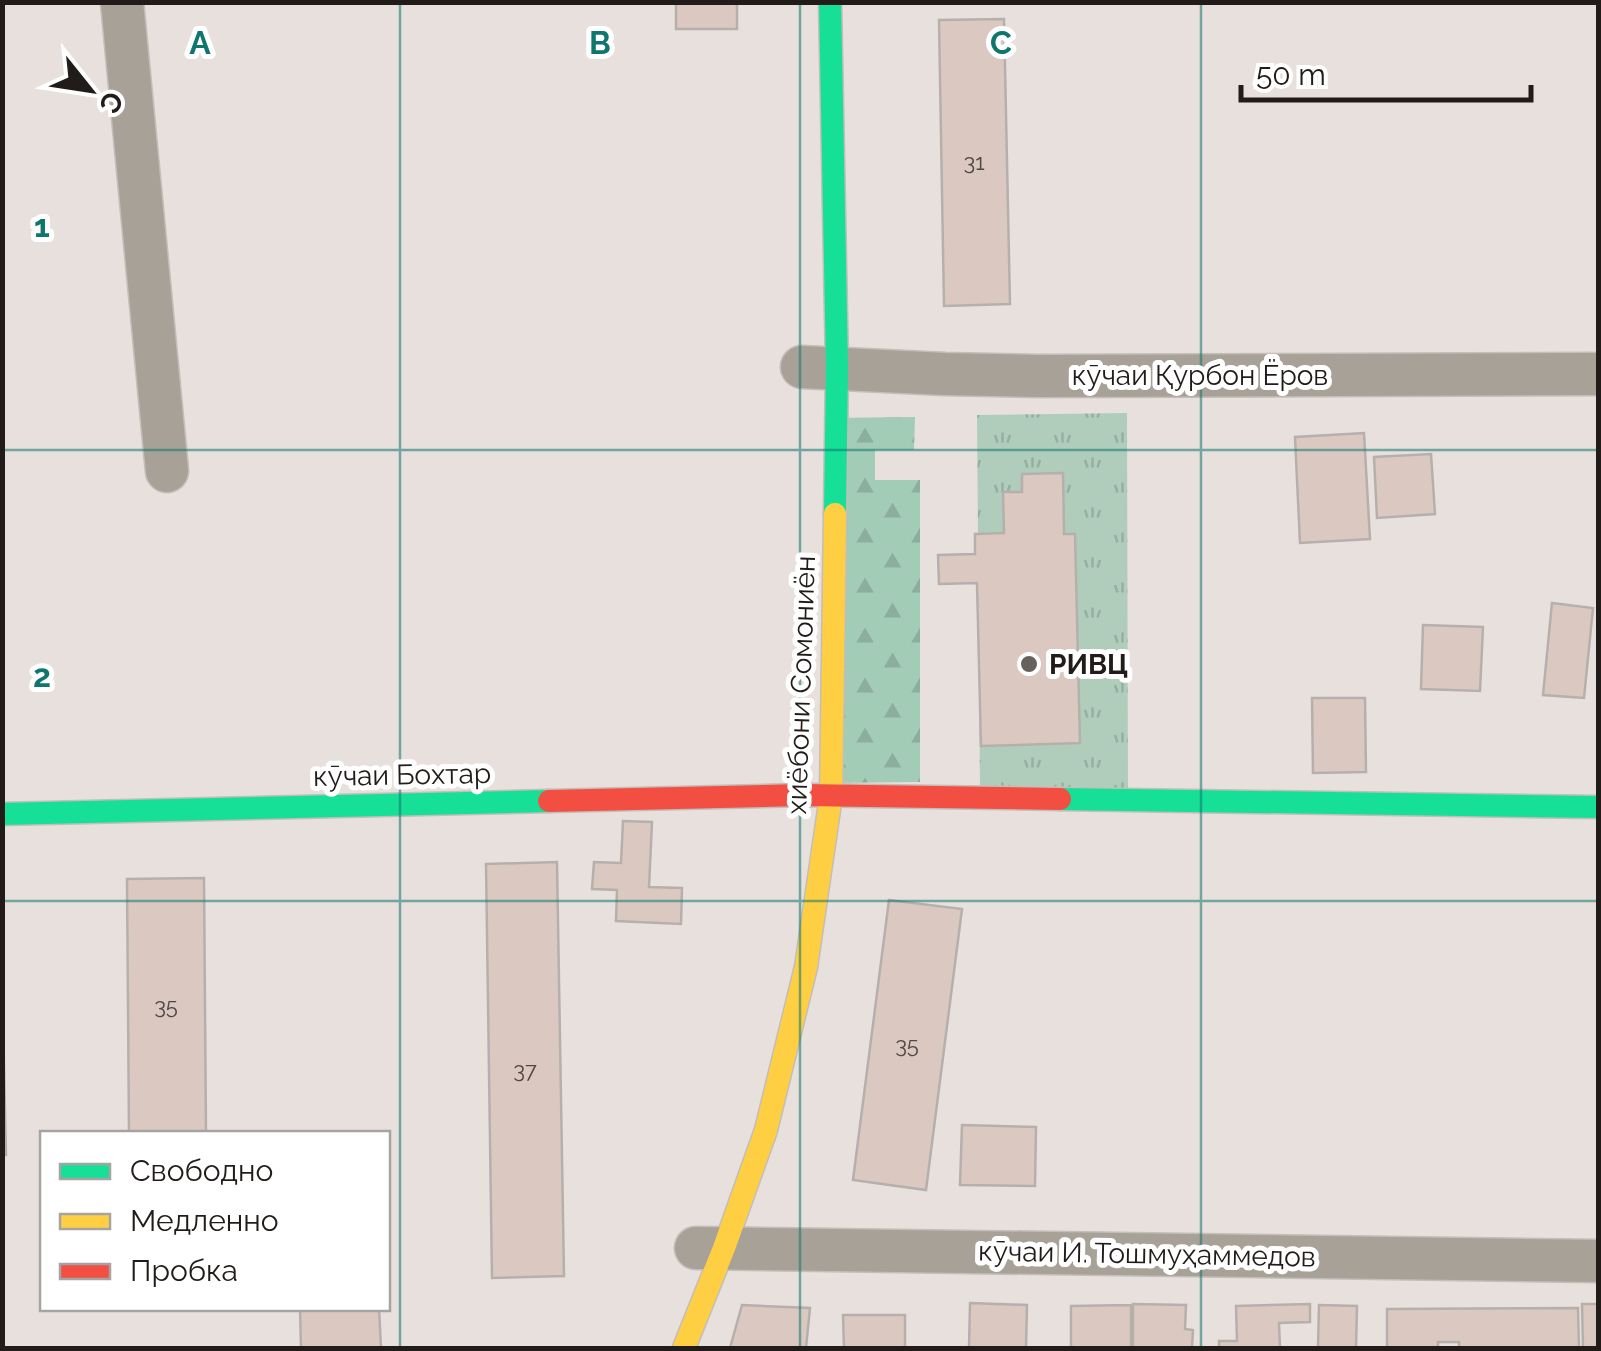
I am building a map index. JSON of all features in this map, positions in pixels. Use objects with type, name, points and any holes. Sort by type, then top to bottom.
[{"type":"main road","name":"хиёбони Сомониён","points":[[684,1348],[702,1248],[766,1130],[789,1044],[806,967],[831,796],[811,367],[830,2]]},
{"type":"main road","name":"кӯчаи Бохтар","points":[[2,814],[802,795],[1598,807]]},
{"type":"street","points":[[122,2],[167,471]]},
{"type":"street","name":"кӯчаи Қурбон Ёров","points":[[811,367],[1037,376],[1598,374]]},
{"type":"street","name":"кӯчаи И. Тошмуҳаммедов","points":[[702,1248],[1598,1261]]},
{"type":"green space","points":[[1127,413],[1128,788],[980,789],[977,415]]},
{"type":"green space","points":[[915,417],[914,450],[875,450],[875,480],[920,480],[920,782],[828,783],[828,418]]},
{"type":"building","points":[[676,2],[737,2],[737,29],[676,29]]},
{"type":"building","points":[[1004,19],[1010,304],[944,306],[939,20]]},
{"type":"building","points":[[1364,433],[1370,539],[1300,543],[1295,437]]},
{"type":"building","points":[[1431,454],[1435,514],[1377,518],[1374,457]]},
{"type":"building","name":"РИВЦ","points":[[1063,473],[1064,534],[1075,534],[1080,743],[981,746],[977,583],[939,584],[938,555],[975,554],[975,534],[1004,533],[1003,492],[1022,492],[1022,474]]},
{"type":"building","points":[[1552,603],[1593,608],[1584,698],[1543,695]]},
{"type":"building","points":[[1423,625],[1483,627],[1480,691],[1421,689]]},
{"type":"building","points":[[1312,698],[1365,698],[1366,772],[1313,773]]},
{"type":"building","points":[[623,821],[652,822],[649,887],[682,888],[681,924],[616,921],[617,890],[592,889],[594,862],[621,863]]},
{"type":"building","points":[[557,862],[564,1276],[492,1278],[486,864]]},
{"type":"building","points":[[204,878],[206,1131],[129,1131],[127,879]]},
{"type":"building","points":[[889,900],[962,909],[926,1190],[853,1180]]},
{"type":"building","points":[[2,976],[6,1155],[2,1155]]},
{"type":"building","points":[[962,1125],[1036,1127],[1035,1186],[960,1185]]},
{"type":"building","points":[[970,1303],[1027,1305],[1026,1348],[969,1348]]},
{"type":"building","points":[[1133,1304],[1186,1305],[1185,1329],[1193,1330],[1192,1348],[1133,1348]]},
{"type":"building","points":[[1310,1304],[1310,1322],[1279,1323],[1280,1348],[1219,1348],[1219,1341],[1237,1341],[1236,1306]]},
{"type":"building","points":[[1582,1304],[1598,1304],[1598,1348],[1583,1348]]},
{"type":"building","points":[[742,1305],[810,1308],[806,1348],[730,1348]]},
{"type":"building","points":[[1131,1305],[1131,1348],[1071,1348],[1071,1306]]},
{"type":"building","points":[[1319,1305],[1357,1306],[1356,1348],[1318,1348]]},
{"type":"building","points":[[1578,1308],[1579,1348],[1459,1348],[1459,1342],[1438,1342],[1438,1348],[1387,1348],[1387,1309]]},
{"type":"building","points":[[300,1311],[379,1311],[381,1348],[301,1348]]},
{"type":"building","points":[[843,1315],[905,1315],[905,1348],[844,1348]]},
{"type":"traffic: fast","points":[[830,2],[837,367],[835,514]]},
{"type":"traffic: fast","points":[[1060,799],[1598,807]]},
{"type":"traffic: fast","points":[[2,814],[549,801]]},
{"type":"traffic: slow","points":[[684,1348],[766,1130],[806,967],[831,796],[835,514]]},
{"type":"traffic: jam","points":[[549,801],[803,795],[1060,799]]},
{"type":"place","name":"РИВЦ","points":[[1029,664]]}]
